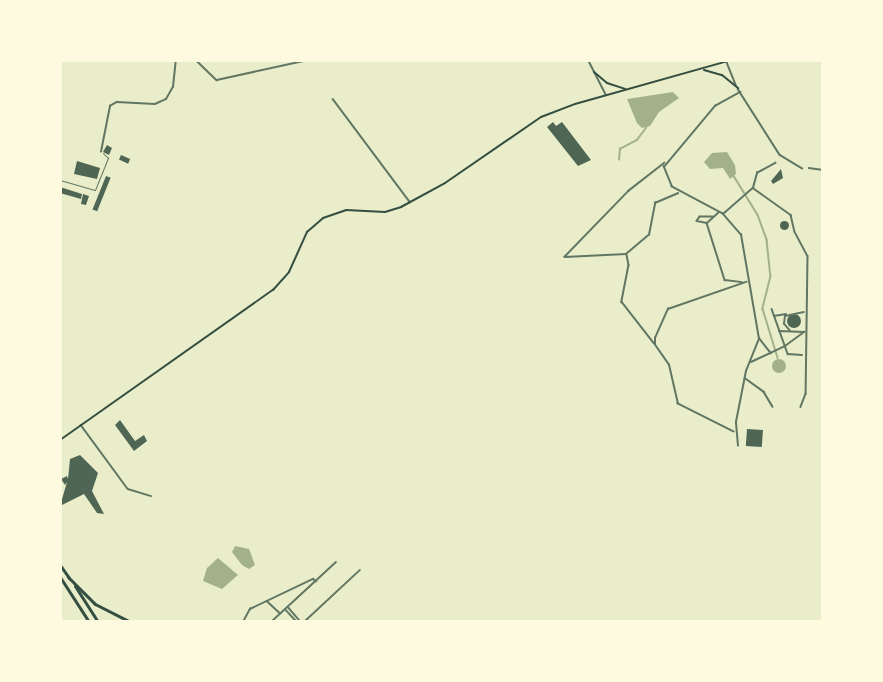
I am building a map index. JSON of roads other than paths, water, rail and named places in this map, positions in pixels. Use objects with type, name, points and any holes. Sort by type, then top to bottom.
[{"type":"main road","points":[[60,440],[273,290],[289,272],[306,232],[319,220],[341,211],[385,212],[410,202],[475,162],[541,117],[606,95],[732,60]]},
{"type":"main road","points":[[701,69],[722,75],[738,88]]},
{"type":"main road","points":[[594,72],[607,83],[627,89]]},
{"type":"main road","points":[[60,565],[98,622]]},
{"type":"main road","points":[[68,577],[95,604],[130,622]]},
{"type":"main road","points":[[60,578],[89,622]]},
{"type":"main road","points":[[112,622],[117,622]]},
{"type":"street","points":[[101,152],[110,106],[117,102],[155,104],[166,99],[173,87],[176,60]]},
{"type":"street","points":[[196,60],[217,80],[308,60]]},
{"type":"street","points":[[588,60],[606,95]]},
{"type":"street","points":[[726,61],[740,93],[780,155],[802,168]]},
{"type":"street","points":[[679,192],[655,202],[648,235],[626,254],[585,254],[569,260],[564,256],[629,191],[665,163],[715,106],[740,93]]},
{"type":"street","points":[[333,99],[410,202]]},
{"type":"street","points":[[665,163],[665,176],[672,187],[723,214],[739,231],[746,282],[759,336],[765,349],[772,353]]},
{"type":"street","points":[[723,214],[753,188],[755,175],[775,163]]},
{"type":"street","points":[[809,168],[823,170]]},
{"type":"street","points":[[670,195],[672,187]]},
{"type":"street","points":[[753,188],[792,218],[795,232],[809,260],[805,312],[806,394],[801,407]]},
{"type":"street","points":[[713,217],[697,219],[699,224],[707,223],[719,212]]},
{"type":"street","points":[[707,223],[725,280],[746,282]]},
{"type":"street","points":[[626,254],[629,265],[621,299],[669,365],[678,404],[735,432]]},
{"type":"street","points":[[732,282],[733,286]]},
{"type":"street","points":[[655,345],[668,309],[746,282]]},
{"type":"street","points":[[772,309],[777,331],[790,356],[802,355]]},
{"type":"street","points":[[774,316],[805,312]]},
{"type":"street","points":[[787,314],[784,324],[790,331]]},
{"type":"street","points":[[777,331],[805,332]]},
{"type":"street","points":[[750,362],[777,351],[805,332]]},
{"type":"street","points":[[649,337],[657,335]]},
{"type":"street","points":[[738,446],[735,432],[745,378],[759,336]]},
{"type":"street","points":[[745,378],[764,392],[773,407]]},
{"type":"street","points":[[81,425],[128,489],[151,496]]},
{"type":"street","points":[[271,622],[336,562]]},
{"type":"street","points":[[287,608],[302,622],[360,570]]},
{"type":"street","points":[[243,622],[250,609],[314,579],[316,581]]},
{"type":"street","points":[[267,601],[281,613]]},
{"type":"street","points":[[287,608],[297,622]]},
{"type":"lane","points":[[60,180],[95,190],[108,158],[101,152]]},
{"type":"waterway","points":[[619,160],[620,149],[637,140],[646,128]]},
{"type":"waterway","points":[[734,176],[758,215],[767,240],[771,276],[763,309],[778,358]]}]
